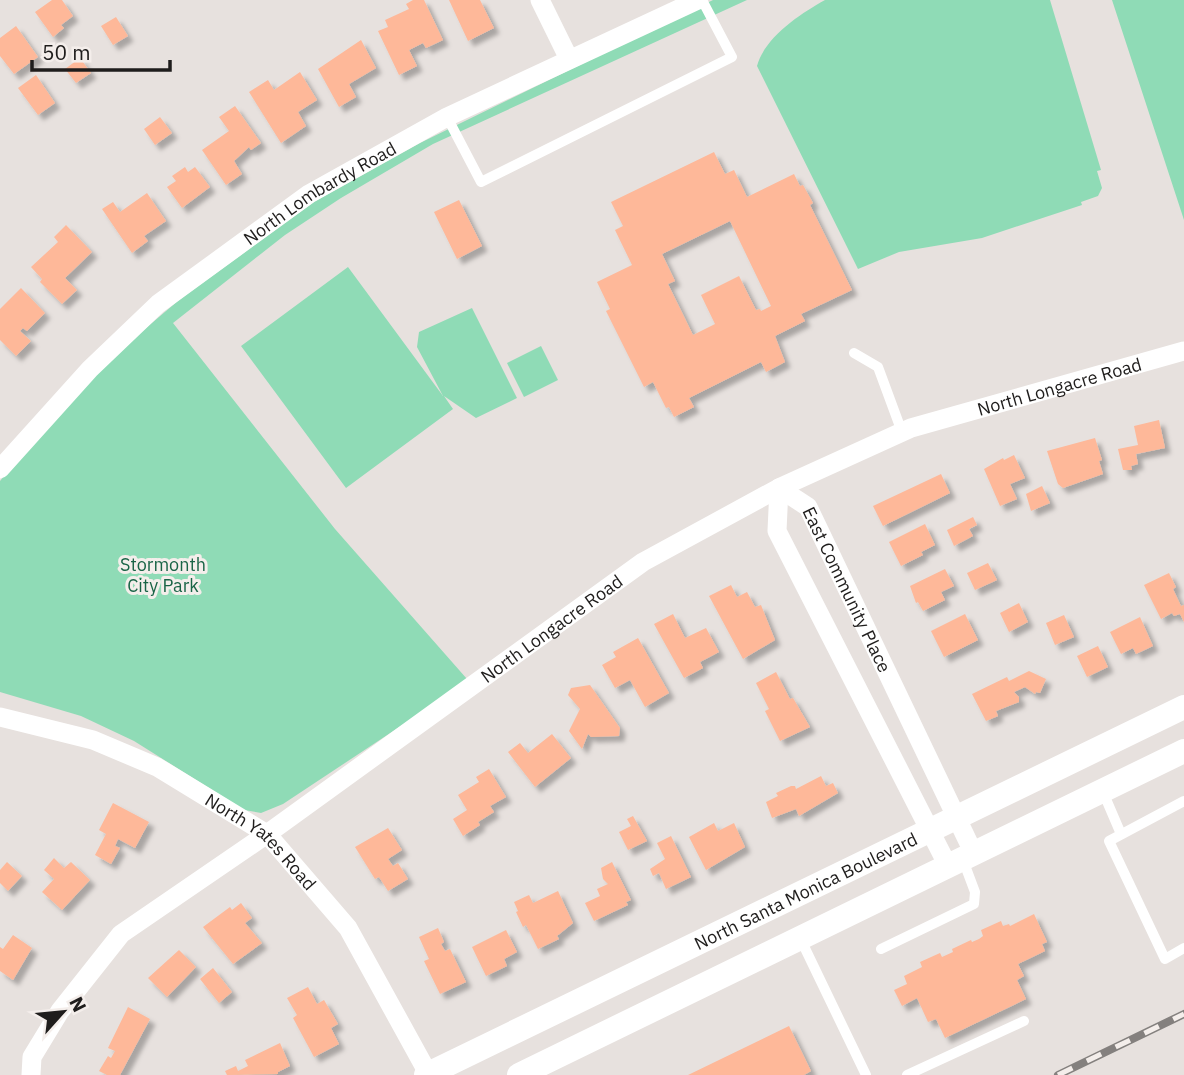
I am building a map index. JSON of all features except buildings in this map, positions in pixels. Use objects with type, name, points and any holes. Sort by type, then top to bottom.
[{"type":"street","points":[[540,0],[569,59]]},
{"type":"street","name":"North Lombardy Road","points":[[0,469],[90,369],[158,304],[309,194],[447,117],[700,0]]},
{"type":"street","name":"North Longacre Road","points":[[31,1075],[32,1058],[60,1011],[121,934],[267,834],[643,562],[779,488],[902,432],[1184,351]]},
{"type":"street","name":"East Community Place","points":[[779,488],[808,507],[958,818],[962,860]]},
{"type":"street","name":"East Community Place","points":[[779,488],[777,531],[931,831],[962,860]]},
{"type":"street","name":"North Santa Monica Boulevard","points":[[428,1075],[1184,707]]},
{"type":"street","name":"North Yates Road","points":[[0,717],[93,740],[158,767],[267,834],[348,928],[428,1075]]},
{"type":"street","points":[[519,1075],[1184,751]]},
{"type":"street","points":[[1084,756],[1102,791]]},
{"type":"street","points":[[854,869],[871,904]]},
{"type":"street","points":[[786,901],[800,939]]},
{"type":"lane","points":[[447,117],[481,182],[732,57],[700,0]]},
{"type":"lane","points":[[854,353],[878,367],[902,432]]},
{"type":"lane","points":[[1102,791],[1121,834]]},
{"type":"lane","points":[[1184,801],[1108,841],[1165,958],[1184,948]]},
{"type":"lane","points":[[881,949],[974,904],[975,892],[962,860]]},
{"type":"lane","points":[[800,939],[866,1075]]},
{"type":"lane","points":[[907,1075],[1024,1021]]},
{"type":"green space","name":"Stormonth City Park","points":[[713,0],[747,0],[433,144],[341,198],[285,235],[173,323],[335,529],[467,679],[283,804],[261,813],[244,810],[134,741],[81,716],[0,692],[0,481],[113,356],[179,300],[314,202],[420,143]]},
{"type":"green space","points":[[825,0],[1050,0],[1101,170],[1097,171],[1102,188],[1098,196],[1081,202],[1082,205],[982,238],[899,252],[858,269],[757,66],[767,45],[775,36],[795,19]]},
{"type":"green space","points":[[1112,0],[1184,0],[1184,220]]},
{"type":"green space","points":[[348,267],[443,396],[417,347],[419,332],[472,308],[517,398],[476,418],[444,396],[453,409],[346,488],[241,346]]},
{"type":"green space","points":[[541,346],[558,380],[524,397],[507,363]]},
{"type":"railway","points":[[1058,1075],[1184,1014]]}]
